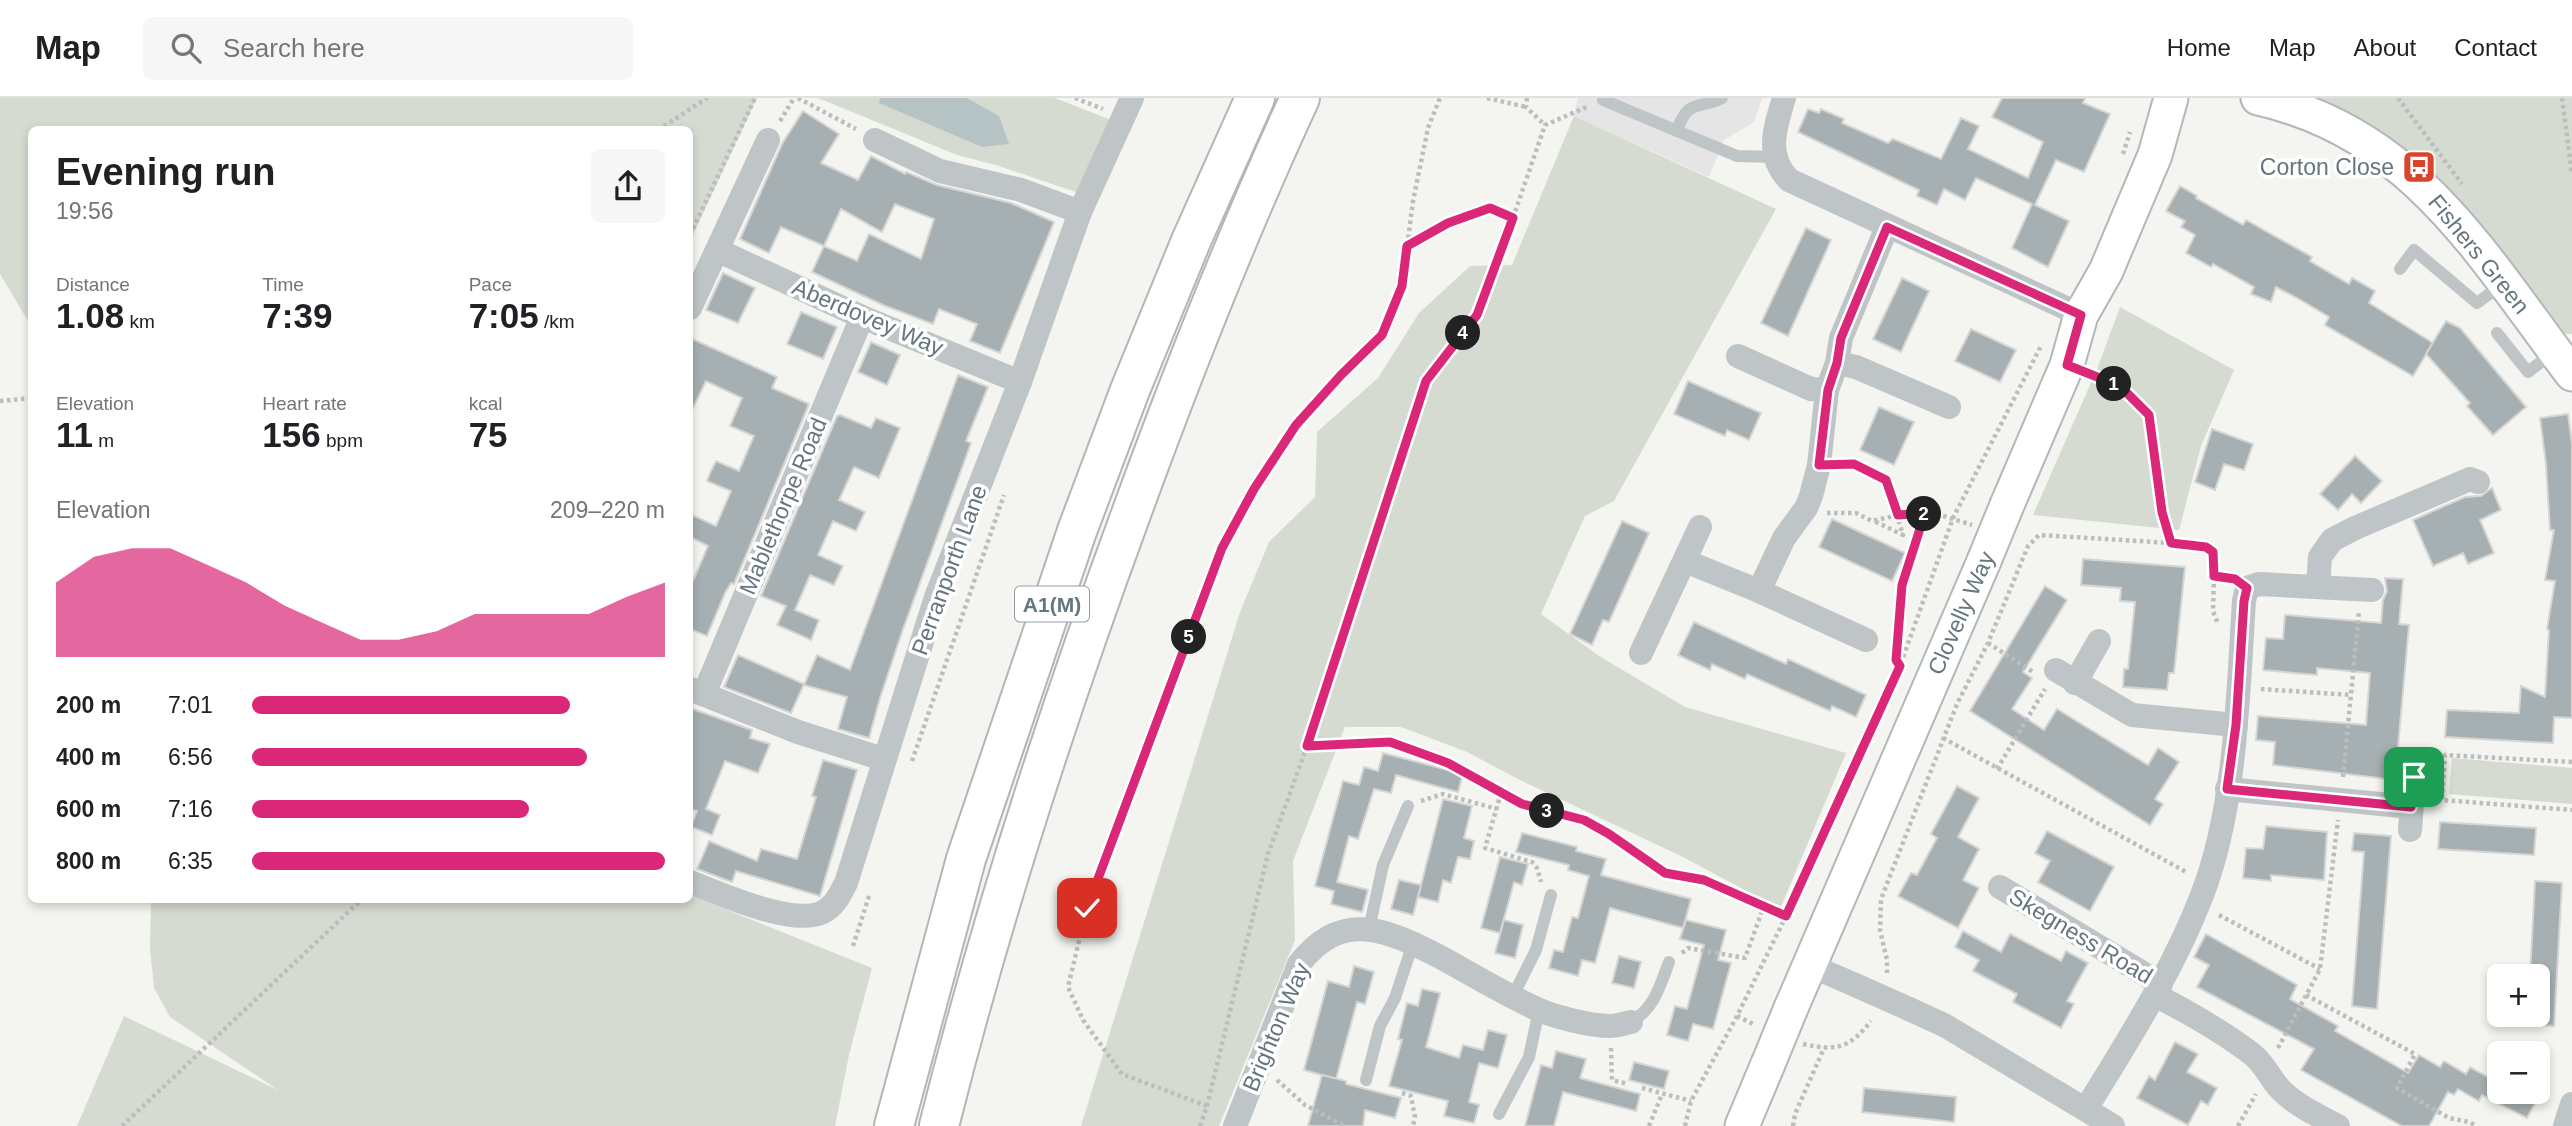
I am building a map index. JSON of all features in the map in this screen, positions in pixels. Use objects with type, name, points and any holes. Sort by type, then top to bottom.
[{"type":"highway","name":"A1(M)","points":[[894,1126],[967,859],[1077,531],[1140,365],[1191,241],[1255,98]]},
{"type":"highway","name":"A1(M)","points":[[939,1126],[1005,888],[1063,703],[1168,412],[1226,268],[1300,98]]},
{"type":"street","name":"Perranporth Lane","points":[[693,883],[761,909],[801,916],[821,914],[834,905],[846,883],[936,597],[1020,382],[1080,212],[1132,98]]},
{"type":"street","points":[[1784,98],[1774,137],[1774,157],[1779,170],[1789,180],[2081,315]]},
{"type":"street","name":"Clovelly Way","points":[[1742,1126],[2067,365],[2081,315],[2106,271],[2155,155],[2171,98]]},
{"type":"street","name":"Fishers Green","points":[[2258,98],[2278,102],[2328,122],[2374,146],[2404,168],[2437,199],[2477,245],[2567,367]]},
{"type":"street","points":[[693,302],[768,140]]},
{"type":"street","points":[[875,140],[940,171],[1021,190],[1080,212]]},
{"type":"street","points":[[1759,591],[1784,538],[1806,509],[1819,465],[1828,390],[1837,363],[1841,338],[1887,227]]},
{"type":"street","name":"Aberdovey Way","points":[[717,250],[862,317],[1020,382]]},
{"type":"street","name":"Mablethorpe Road","points":[[697,691],[862,317]]},
{"type":"street","points":[[1738,356],[1811,389],[1828,390]]},
{"type":"street","points":[[1837,363],[1856,367],[1949,407]]},
{"type":"street","points":[[2318,587],[2319,558],[2332,540],[2470,479],[2478,482]]},
{"type":"street","points":[[1641,653],[1700,527]]},
{"type":"street","points":[[1685,561],[1759,591],[1866,640]]},
{"type":"street","points":[[2247,588],[2259,584],[2366,590]]},
{"type":"street","name":"Skegness Road","points":[[2086,1109],[2158,989],[2202,892],[2227,789],[2236,725],[2247,588]]},
{"type":"street","points":[[2099,642],[2060,678],[2132,715],[2236,725]]},
{"type":"street","points":[[697,691],[798,732],[883,759]]},
{"type":"street","points":[[2227,789],[2341,799],[2411,819],[2414,777]]},
{"type":"street","name":"Skegness Road","points":[[2000,887],[2254,1055],[2268,1070],[2280,1090],[2298,1104],[2338,1126]]},
{"type":"street","name":"Brighton Way","points":[[1235,1126],[1298,964],[1310,950],[1335,935],[1369,929],[1396,934],[1539,1010],[1621,1024]]},
{"type":"street","points":[[1809,965],[1944,1025],[2113,1126]]},
{"type":"street","points":[[2565,1126],[2572,1104]]},
{"type":"lane","points":[[1677,131],[1682,115],[1695,105],[1722,98]]},
{"type":"lane","points":[[1603,100],[1628,104],[1677,131],[1737,156],[1774,157]]},
{"type":"lane","points":[[2400,269],[2414,250],[2477,303],[2504,283]]},
{"type":"lane","points":[[2497,333],[2528,372],[2567,367]]},
{"type":"lane","points":[[1369,929],[1383,865],[1408,806]]},
{"type":"lane","points":[[1513,996],[1529,969],[1551,895]]},
{"type":"lane","points":[[1366,1080],[1380,1026],[1395,998],[1413,943]]},
{"type":"lane","points":[[1621,1024],[1644,1015],[1652,1004],[1670,962]]},
{"type":"lane","points":[[1499,1114],[1529,1057],[1539,1010]]},
{"type":"path","points":[[664,126],[707,98]]},
{"type":"path","points":[[693,229],[755,98]]},
{"type":"path","points":[[798,98],[875,140]]},
{"type":"path","points":[[1207,1106],[1122,1074],[1083,1020],[1068,987],[1071,974],[1087,908],[1222,548],[1254,489],[1296,425],[1382,335],[1402,286],[1413,201],[1426,140],[1440,98]]},
{"type":"path","points":[[1487,98],[1526,107],[1545,125]]},
{"type":"path","points":[[1526,107],[1527,98]]},
{"type":"path","points":[[2562,98],[2572,173]]},
{"type":"path","points":[[1199,1126],[1207,1106],[1268,854],[1307,746],[1426,381],[1477,315],[1545,125],[1603,100]]},
{"type":"path","points":[[1407,246],[1448,223],[1490,208],[1513,218]]},
{"type":"path","points":[[1685,1126],[1691,1101],[1786,916],[1900,666],[1952,518],[2044,340]]},
{"type":"path","points":[[2067,365],[2120,386],[2149,415],[2162,512],[2171,543]]},
{"type":"path","points":[[0,401],[28,398]]},
{"type":"path","points":[[1806,509],[1821,513],[1856,513],[1903,534],[1886,480],[1854,464],[1819,465]]},
{"type":"path","points":[[909,769],[1004,494]]},
{"type":"path","points":[[1900,666],[1896,660],[1902,585],[1925,513]]},
{"type":"path","points":[[1872,520],[1925,513],[1978,527]]},
{"type":"path","points":[[1887,973],[1880,930],[1881,899],[1957,704],[1988,643],[2028,546],[2039,535],[2206,547],[2213,552],[2214,576],[2235,579],[2247,588]]},
{"type":"path","points":[[2238,1126],[2320,969],[2351,695],[2366,590]]},
{"type":"path","points":[[1988,643],[2060,678],[1997,769]]},
{"type":"path","points":[[2238,688],[2351,695]]},
{"type":"path","points":[[1943,738],[2194,876],[2202,892],[2320,969]]},
{"type":"path","points":[[1307,746],[1390,742],[1402,744],[1448,763],[1533,808],[1584,820],[1665,873],[1704,880],[1786,916]]},
{"type":"path","points":[[2572,762],[2445,755],[2442,800],[2572,810]]},
{"type":"path","points":[[1501,793],[1485,848],[1532,862],[1537,868],[1538,878],[1551,895]]},
{"type":"path","points":[[1408,806],[1443,794],[1497,809]]},
{"type":"path","points":[[853,946],[873,883]]},
{"type":"path","points":[[122,1126],[358,903]]},
{"type":"path","points":[[1670,962],[1688,948],[1745,958],[1764,906]]},
{"type":"path","points":[[2306,995],[2416,1054],[2398,1088],[2449,1118],[2475,1125]]},
{"type":"path","points":[[1737,1016],[1763,1029]]},
{"type":"path","points":[[1799,1043],[1824,1048],[1848,1044],[1871,1021]]},
{"type":"path","points":[[1621,1024],[1612,1080],[1628,1084]]},
{"type":"path","points":[[1793,1126],[1795,1114],[1824,1048]]},
{"type":"path","points":[[1255,1072],[1279,1081],[1305,1105],[1345,1126]]},
{"type":"path","points":[[1642,1088],[1691,1101]]},
{"type":"path","points":[[1402,1093],[1411,1096],[1415,1117],[1413,1126]]},
{"type":"path","points":[[1649,1126],[1662,1094]]},
{"type":"shaded area","points":[[0,98],[757,98],[693,235],[693,126],[28,126],[28,321],[0,274]]},
{"type":"shaded area","points":[[818,98],[1055,98],[1111,120],[1076,192],[957,155]]},
{"type":"shaded area","points":[[880,98],[967,98],[999,116],[1009,144],[982,147],[879,103]]},
{"type":"shaded area","points":[[1578,98],[1762,98],[1754,122],[1724,140],[1709,177],[1574,116]]},
{"type":"shaded area","points":[[2310,98],[2572,98],[2572,334],[2561,334],[2453,194],[2387,139]]},
{"type":"shaded area","points":[[1574,116],[1776,209],[1614,501],[1585,516],[1541,614],[1599,656],[1685,707],[1846,753],[1780,909],[1683,857],[1467,752],[1401,727],[1345,727],[1293,861],[1295,940],[1219,1126],[1081,1126],[1240,612],[1269,542],[1315,497],[1317,432],[1378,378],[1419,313],[1470,266],[1512,265]]},
{"type":"shaded area","points":[[2120,307],[2234,370],[2201,446],[2179,530],[2033,515],[2097,369]]},
{"type":"shaded area","points":[[2452,758],[2572,768],[2572,804],[2449,794]]},
{"type":"shaded area","points":[[693,896],[872,968],[849,1055],[835,1126],[77,1126],[124,1016],[278,1090],[170,1017],[154,988],[150,948],[151,903],[693,903]]},
{"type":"building","points":[[2002,98],[2085,98],[2083,103],[2110,114],[2084,172],[2056,160],[2035,205],[2069,221],[2048,267],[2012,248],[2032,204],[1976,178],[1965,200],[1944,189],[1937,205],[1917,196],[1919,190],[1798,132],[1808,109],[1819,113],[1821,109],[1844,119],[1842,123],[1888,143],[1893,139],[1941,159],[1961,118],[1979,126],[1968,149],[2028,178],[2043,142],[1992,117]]},
{"type":"building","points":[[803,111],[839,134],[821,163],[858,180],[871,156],[905,174],[906,172],[937,185],[1011,203],[1054,222],[1000,353],[970,341],[977,324],[939,309],[933,324],[883,305],[812,272],[824,246],[781,227],[769,253],[740,239],[782,144]],"holes":[[[895,204],[934,219],[921,259],[869,234],[857,261],[824,246],[841,209],[882,232]]]},
{"type":"building","points":[[2180,186],[2243,225],[2246,220],[2312,257],[2310,261],[2349,284],[2352,278],[2375,291],[2369,303],[2433,343],[2413,376],[2325,325],[2329,317],[2299,299],[2276,287],[2271,302],[2251,294],[2254,287],[2213,264],[2211,267],[2186,253],[2195,235],[2181,227],[2185,221],[2166,211]]},
{"type":"building","points":[[1806,228],[1831,240],[1788,336],[1761,323]]},
{"type":"building","points":[[723,273],[755,288],[738,323],[706,310]]},
{"type":"building","points":[[1902,278],[1929,291],[1901,352],[1873,339]]},
{"type":"building","points":[[801,312],[837,327],[823,359],[787,344]]},
{"type":"building","points":[[2446,321],[2460,328],[2526,407],[2493,435],[2467,406],[2470,403],[2426,354]]},
{"type":"building","points":[[1971,329],[2016,350],[2000,382],[1955,361]]},
{"type":"building","points":[[693,339],[777,377],[772,388],[809,404],[734,584],[731,583],[725,593],[707,636],[693,630],[693,581],[708,546],[693,538],[693,515],[716,526],[731,491],[707,481],[711,471],[716,461],[739,471],[754,436],[730,426],[742,398],[706,381],[693,408]]},
{"type":"building","points":[[871,342],[900,355],[887,385],[858,372]]},
{"type":"building","points":[[958,375],[988,387],[966,441],[971,443],[902,632],[869,738],[838,729],[847,697],[804,685],[817,655],[850,670]]},
{"type":"building","points":[[1688,381],[1761,413],[1749,440],[1727,430],[1725,436],[1674,414]]},
{"type":"building","points":[[1879,407],[1914,422],[1894,465],[1860,450]]},
{"type":"building","points":[[2568,414],[2572,444],[2572,718],[2554,717],[2553,743],[2445,737],[2447,710],[2519,713],[2521,686],[2545,697],[2547,629],[2555,581],[2545,580],[2554,530],[2550,530],[2540,418]]},
{"type":"building","points":[[837,416],[871,428],[876,418],[900,428],[879,478],[854,467],[839,500],[865,512],[856,531],[833,521],[818,555],[843,566],[834,585],[810,575],[795,610],[819,620],[811,640],[777,625],[786,606],[761,596]]},
{"type":"building","points":[[2212,429],[2253,444],[2244,470],[2224,464],[2215,490],[2195,482]]},
{"type":"building","points":[[2355,456],[2382,481],[2361,503],[2352,494],[2338,510],[2320,494]]},
{"type":"building","points":[[2492,488],[2501,510],[2480,520],[2494,553],[2468,564],[2463,553],[2433,566],[2413,520],[2465,497],[2481,496]]},
{"type":"building","points":[[1832,519],[1905,553],[1892,581],[1819,547]]},
{"type":"building","points":[[1622,521],[1649,533],[1609,622],[1603,620],[1592,645],[1570,634]]},
{"type":"building","points":[[2083,559],[2185,567],[2174,673],[2169,673],[2167,690],[2123,687],[2124,669],[2128,669],[2135,602],[2120,601],[2121,588],[2081,585]]},
{"type":"building","points":[[2385,578],[2403,579],[2399,624],[2409,625],[2395,780],[2273,765],[2275,742],[2256,740],[2258,716],[2366,725],[2370,673],[2317,668],[2317,675],[2263,670],[2266,638],[2283,639],[2285,615],[2381,623],[2383,600],[2387,591]]},
{"type":"building","points":[[2045,586],[2067,600],[2023,672],[2032,678],[2012,709],[2044,730],[2057,709],[2148,765],[2158,748],[2179,762],[2155,799],[2163,804],[2150,825],[1970,711]]},
{"type":"building","points":[[1694,622],[1786,664],[1788,659],[1866,695],[1856,717],[1832,706],[1830,711],[1747,674],[1745,679],[1712,664],[1710,670],[1678,655]]},
{"type":"building","points":[[738,655],[804,684],[791,713],[724,687]]},
{"type":"building","points":[[693,709],[752,730],[750,738],[770,744],[758,773],[725,761],[706,809],[720,815],[712,835],[693,828],[697,811],[693,810]]},
{"type":"building","points":[[1383,753],[1463,774],[1458,792],[1396,775],[1391,793],[1374,789],[1358,839],[1349,836],[1337,882],[1368,890],[1362,912],[1331,904],[1334,891],[1315,886],[1343,781],[1359,785],[1364,767],[1378,771]]},
{"type":"building","points":[[823,760],[857,770],[820,896],[736,871],[732,882],[697,869],[709,841],[757,861],[761,849],[797,859],[816,797],[812,796]]},
{"type":"building","points":[[1957,786],[1979,798],[1958,837],[1979,849],[1963,880],[1979,888],[1958,928],[1898,896],[1911,873],[1917,875],[1937,838],[1931,834]]},
{"type":"building","points":[[1443,799],[1472,806],[1464,838],[1474,841],[1470,859],[1458,857],[1451,883],[1443,880],[1438,902],[1418,897]]},
{"type":"building","points":[[2440,822],[2536,828],[2534,855],[2438,849]]},
{"type":"building","points":[[2266,826],[2327,832],[2324,880],[2271,875],[2271,881],[2243,878],[2246,848],[2263,849]]},
{"type":"building","points":[[2047,831],[2114,867],[2090,911],[2038,882],[2050,861],[2035,853]]},
{"type":"building","points":[[1522,833],[1577,847],[1576,851],[1606,859],[1601,875],[1691,899],[1683,928],[1610,908],[1595,963],[1582,960],[1578,976],[1549,968],[1554,950],[1563,952],[1572,917],[1578,918],[1589,876],[1568,870],[1569,865],[1516,852]]},
{"type":"building","points":[[2354,833],[2391,836],[2377,1009],[2352,1006],[2364,852],[2352,851]]},
{"type":"building","points":[[1500,857],[1528,864],[1522,885],[1514,882],[1500,933],[1481,928]]},
{"type":"building","points":[[1399,880],[1421,885],[1413,915],[1391,909]]},
{"type":"building","points":[[2535,881],[2562,883],[2554,1026],[2550,1026],[2550,964],[2531,964]]},
{"type":"building","points":[[1504,920],[1523,925],[1515,958],[1495,953]]},
{"type":"building","points":[[1686,920],[1726,930],[1718,960],[1731,963],[1713,1029],[1693,1024],[1688,1041],[1667,1035],[1675,1006],[1687,1009],[1704,945],[1680,939]]},
{"type":"building","points":[[1963,931],[2001,952],[2010,934],[2061,961],[2066,951],[2088,963],[2067,1001],[2074,1004],[2061,1028],[2013,1002],[2017,994],[1973,971],[1979,960],[1955,947]]},
{"type":"building","points":[[2206,934],[2297,985],[2290,999],[2338,1026],[2335,1031],[2408,1073],[2419,1055],[2440,1067],[2444,1061],[2466,1074],[2470,1067],[2487,1076],[2487,1098],[2482,1095],[2479,1101],[2458,1089],[2454,1095],[2448,1092],[2429,1126],[2402,1126],[2301,1070],[2314,1049],[2197,987],[2209,965],[2194,957]]},
{"type":"building","points":[[1619,956],[1641,962],[1634,988],[1612,983]]},
{"type":"building","points":[[1354,966],[1374,972],[1365,1004],[1357,1002],[1336,1079],[1304,1070],[1328,981],[1349,987]]},
{"type":"building","points":[[1422,989],[1440,993],[1426,1047],[1459,1058],[1463,1045],[1483,1050],[1488,1030],[1507,1035],[1498,1068],[1479,1063],[1469,1102],[1479,1105],[1474,1123],[1444,1116],[1448,1101],[1389,1086],[1402,1040],[1398,1039],[1407,1003],[1418,1006]]},
{"type":"building","points":[[2175,1042],[2198,1054],[2187,1072],[2217,1088],[2208,1105],[2201,1101],[2188,1125],[2137,1098],[2149,1076],[2155,1080]]},
{"type":"building","points":[[1556,1051],[1586,1059],[1580,1078],[1640,1094],[1636,1111],[1563,1092],[1554,1126],[1525,1126],[1541,1065],[1552,1068]]},
{"type":"building","points":[[1634,1062],[1669,1071],[1664,1089],[1629,1080]]},
{"type":"building","points":[[1322,1075],[1401,1098],[1395,1118],[1365,1110],[1363,1126],[1308,1126]]},
{"type":"building","points":[[1864,1088],[1956,1097],[1954,1122],[1862,1112]]},
{"type":"building","points":[[2500,1104],[2535,1104],[2527,1118]]},
{"type":"place","name":"Corton Close","points":[[2419,167]]},
{"type":"route","points":[[1087,908],[1222,548],[1254,489],[1296,425],[1382,335],[1402,286],[1407,246],[1448,223],[1490,208],[1513,218],[1477,315],[1426,381],[1307,746],[1390,742],[1402,744],[1448,763],[1522,804],[1584,820],[1609,834],[1656,869],[1704,880],[1786,916],[1900,666],[1896,660],[1902,585],[1925,513],[1898,515],[1886,480],[1854,464],[1819,465],[1828,390],[1837,363],[1841,338],[1887,227],[2081,315],[2067,365],[2120,386],[2149,415],[2162,512],[2171,543],[2206,547],[2213,552],[2214,576],[2235,579],[2247,588],[2236,725],[2227,789],[2411,807],[2414,777]]}]
